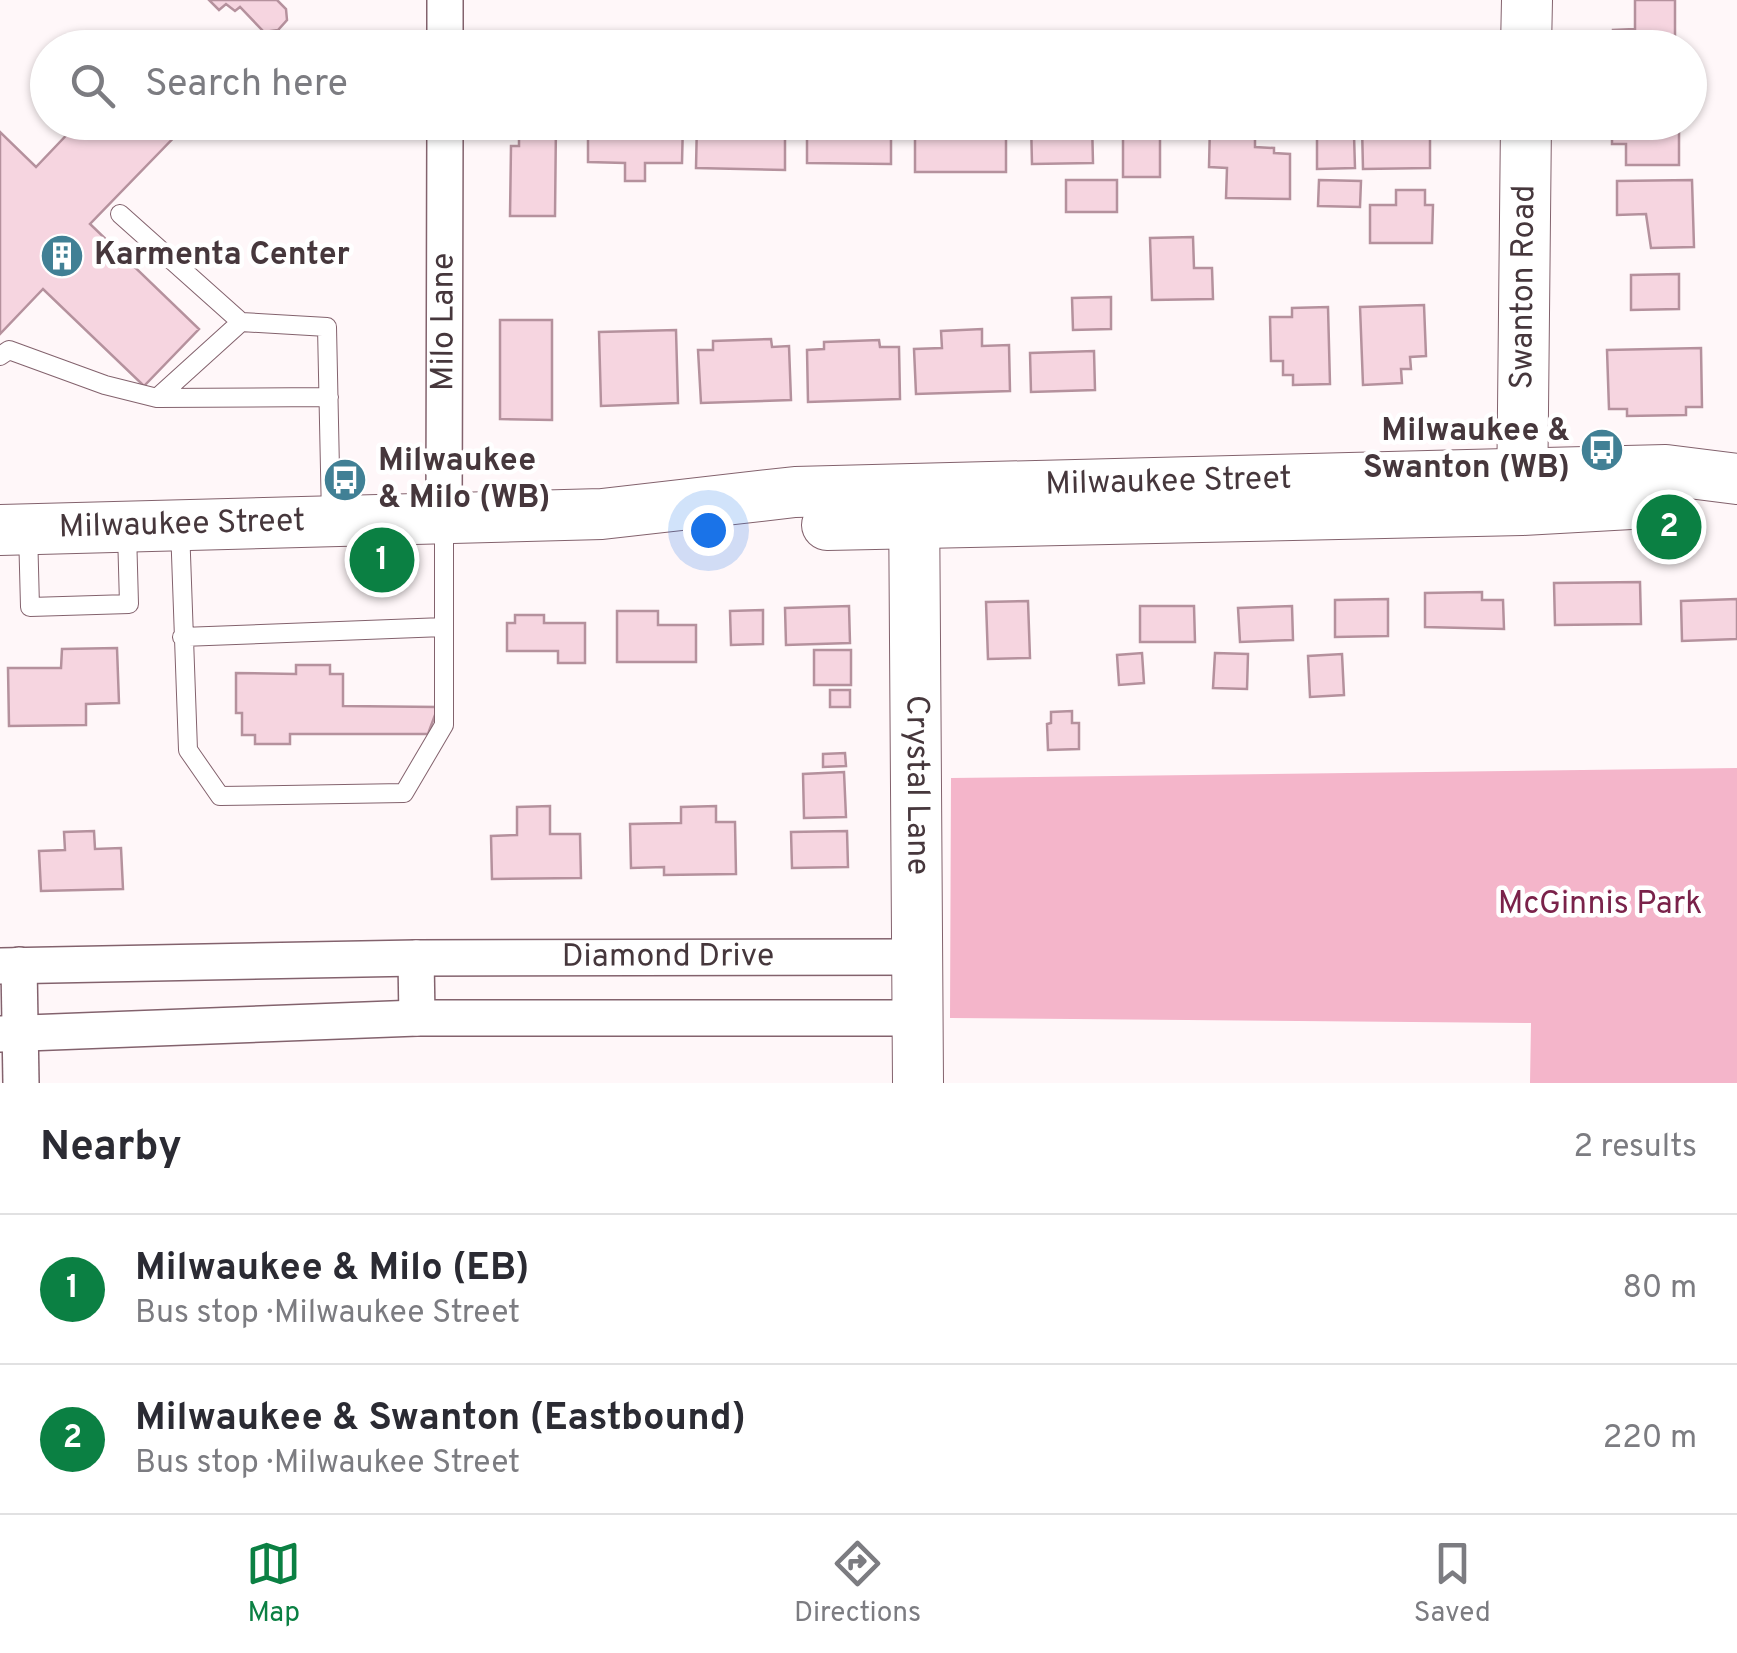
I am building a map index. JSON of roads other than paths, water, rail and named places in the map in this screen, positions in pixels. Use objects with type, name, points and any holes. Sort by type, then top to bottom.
[{"type":"street","points":[[445,0],[445,30]]},
{"type":"street","points":[[1526,30],[1527,0]]},
{"type":"street","name":"Milo Lane","points":[[444,520],[445,140]]},
{"type":"street","name":"Swanton Road","points":[[1522,492],[1526,140]]},
{"type":"street","name":"Milwaukee Street","points":[[1522,492],[1666,470],[1737,479]]},
{"type":"street","name":"Milwaukee Street","points":[[14,530],[602,514],[795,492],[914,506],[1522,492],[1667,502],[1737,490]]},
{"type":"street","name":"Crystal Lane","points":[[914,506],[918,1083]]},
{"type":"street","name":"Diamond Drive","points":[[10,966],[416,958],[918,957]]},
{"type":"street","points":[[416,958],[417,1018]]},
{"type":"street","points":[[10,966],[11,1033],[22,1083]]},
{"type":"street","name":"Diamond Drive","points":[[11,1033],[417,1018],[918,1018]]},
{"type":"lane","points":[[120,214],[241,322],[327,327],[331,522]]},
{"type":"lane","points":[[157,398],[241,322]]},
{"type":"lane","points":[[0,356],[9,350],[105,385],[157,398],[328,397]]},
{"type":"lane","points":[[180,526],[188,750],[220,796],[404,793],[444,725],[444,520]]},
{"type":"lane","points":[[14,530],[30,608],[129,604],[127,527]]},
{"type":"lane","points":[[182,637],[444,627]]},
{"type":"place","name":"Karmenta Center","points":[[62,256]]},
{"type":"place","name":"Milwaukee & Swanton (WB)","points":[[1602,450]]},
{"type":"place","name":"Milwaukee & Milo (WB)","points":[[345,480]]},
{"type":"place","name":"Milwaukee & Swanton (Eastbound)","points":[[1669,527]]},
{"type":"place","name":"Milwaukee & Milo (EB)","points":[[382,560]]},
{"type":"park label","name":"McGinnis Park","points":[[1600,905]]}]
